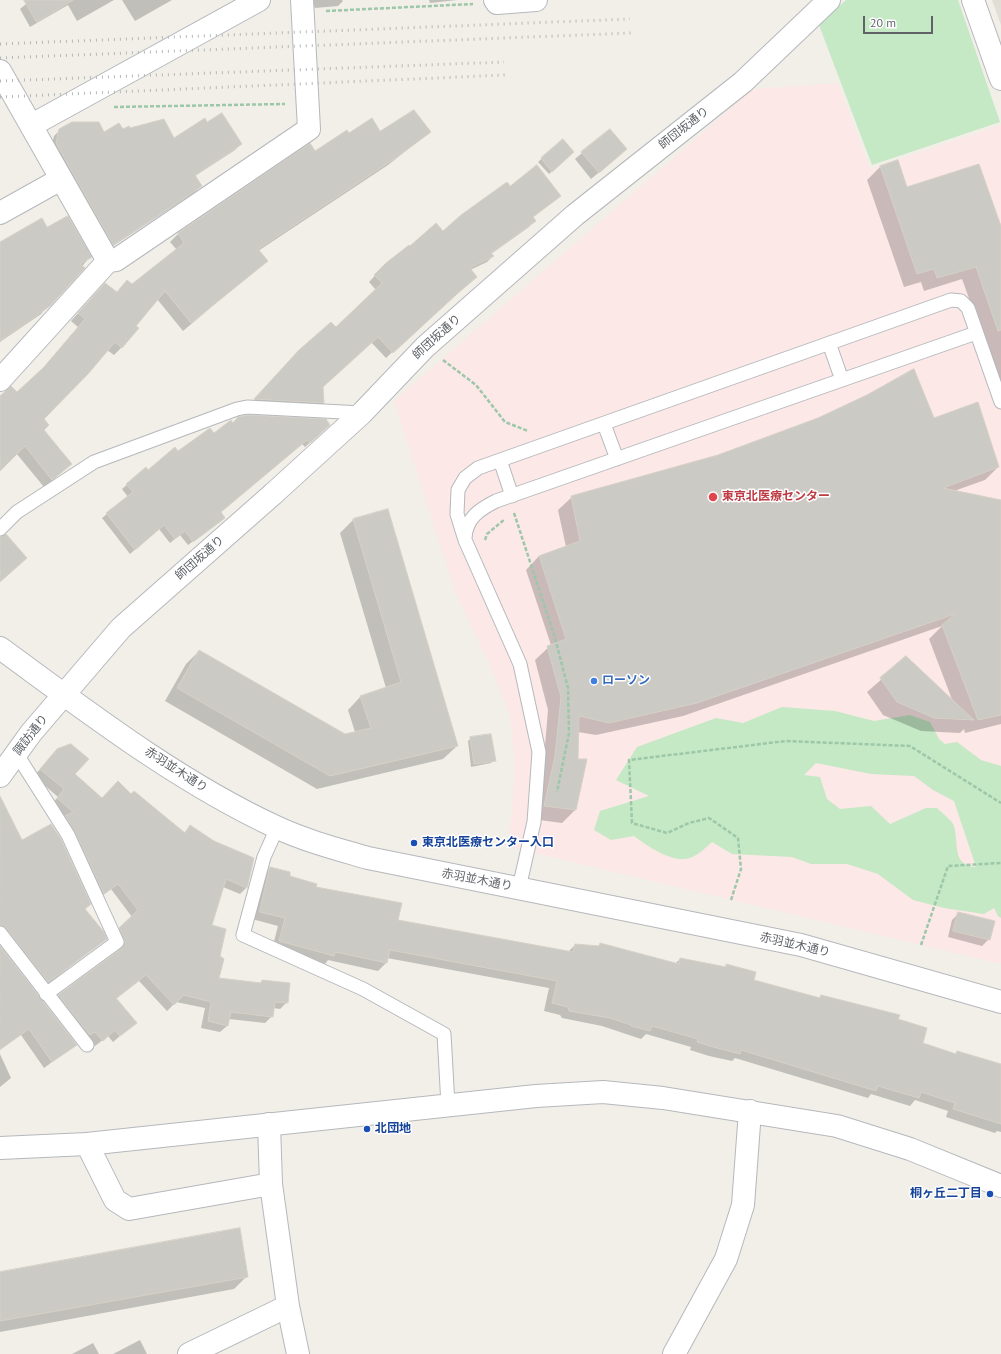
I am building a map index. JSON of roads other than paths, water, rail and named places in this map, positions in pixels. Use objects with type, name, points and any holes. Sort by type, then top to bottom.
[{"type":"street","points":[[32,124],[259,0]]},
{"type":"street","points":[[496,1],[536,0]]},
{"type":"street","name":"師団坂通り","points":[[64,695],[121,628],[362,413],[426,347],[575,215],[742,82],[829,0]]},
{"type":"street","points":[[972,0],[1001,79]]},
{"type":"street","points":[[0,380],[108,261],[116,260],[309,129],[302,6]]},
{"type":"street","points":[[0,71],[32,124],[61,179],[108,261]]},
{"type":"street","points":[[0,214],[61,179]]},
{"type":"street","name":"赤羽並木通り","points":[[0,648],[64,695],[180,774],[233,805],[277,828],[316,844],[368,858],[801,945],[1001,1002]]},
{"type":"street","name":"諏訪通り","points":[[0,776],[31,733],[64,695]]},
{"type":"street","points":[[0,1148],[87,1144],[536,1096],[603,1092],[663,1098],[837,1126],[910,1149],[1001,1186]]},
{"type":"street","points":[[674,1354],[726,1259],[731,1246],[743,1205],[750,1111]]},
{"type":"street","points":[[269,1124],[271,1184],[288,1306],[298,1354]]},
{"type":"street","points":[[87,1144],[115,1200],[129,1209],[271,1184]]},
{"type":"street","points":[[189,1354],[288,1306]]},
{"type":"lane","points":[[519,888],[534,822],[539,752],[520,664],[465,540],[456,508],[458,490],[470,472],[951,300],[965,303],[1001,402]]},
{"type":"lane","points":[[465,540],[467,526],[479,511],[496,502],[976,333]]},
{"type":"lane","points":[[829,343],[842,380]]},
{"type":"lane","points":[[0,529],[17,512],[94,462],[237,409],[247,407],[362,413]]},
{"type":"lane","points":[[604,424],[617,459]]},
{"type":"lane","points":[[500,460],[512,496]]},
{"type":"lane","points":[[16,753],[68,835],[117,942],[46,994]]},
{"type":"lane","points":[[277,828],[264,857],[243,935],[363,989],[444,1034],[448,1105]]},
{"type":"lane","points":[[0,933],[87,1045]]},
{"type":"railway","points":[[0,44],[630,19]]},
{"type":"railway","points":[[0,58],[631,33]]},
{"type":"railway","points":[[0,81],[504,62]]},
{"type":"railway","points":[[0,97],[505,75]]},
{"type":"place","name":"東京北医療センター","points":[[713,497]]},
{"type":"place","name":"ローソン","points":[[594,681]]},
{"type":"place","name":"東京北医療センター入口","points":[[414,843]]},
{"type":"place","name":"北団地","points":[[367,1129]]},
{"type":"place","name":"桐ヶ丘二丁目","points":[[990,1194]]}]
